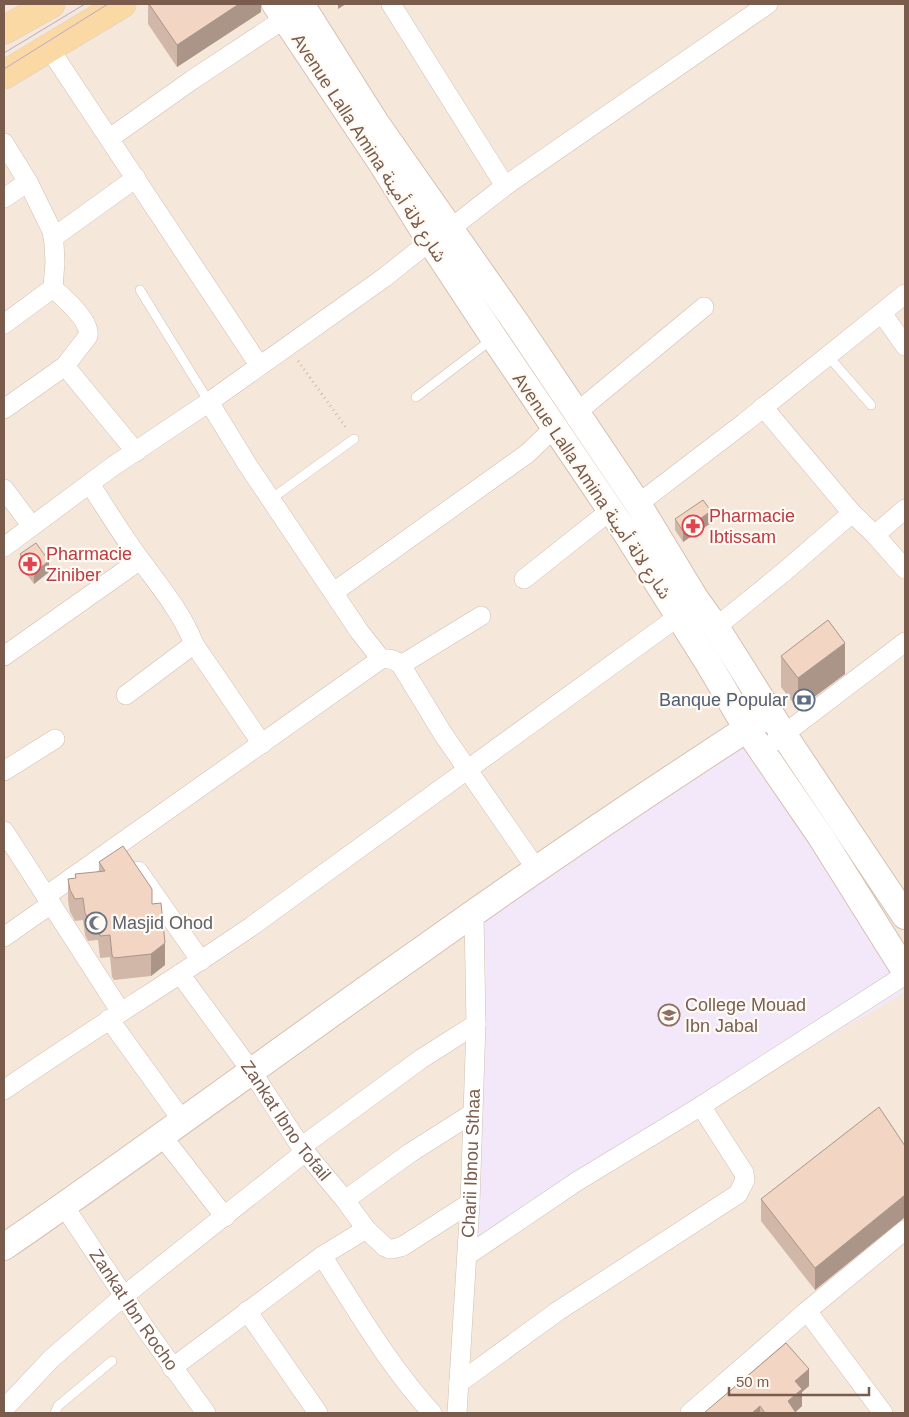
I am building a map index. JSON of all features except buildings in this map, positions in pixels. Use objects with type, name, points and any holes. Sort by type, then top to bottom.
[{"type":"main road","points":[[4,30],[50,4]]},
{"type":"main road","points":[[4,75],[122,4]]},
{"type":"street","points":[[391,4],[504,186]]},
{"type":"street","points":[[4,547],[90,484],[384,277],[504,186],[768,4]]},
{"type":"street","points":[[110,138],[287,9]]},
{"type":"street","name":"Avenue Lalla Amina شارع لالة أمينة","points":[[287,9],[382,164],[517,324],[638,504],[695,598],[716,626],[777,724],[905,916]]},
{"type":"street","points":[[49,48],[259,365]]},
{"type":"street","points":[[4,143],[28,182],[54,237],[55,262],[53,288],[4,324]]},
{"type":"street","points":[[54,237],[136,178]]},
{"type":"street","points":[[4,198],[28,182]]},
{"type":"street","name":"Avenue Lalla Amina شارع لالة أمينة","points":[[440,235],[494,338],[611,510],[679,616],[747,729],[901,953]]},
{"type":"street","points":[[4,409],[65,366],[86,339],[89,331],[86,324],[53,288]]},
{"type":"street","points":[[638,504],[905,294]]},
{"type":"street","points":[[576,413],[704,306]]},
{"type":"street","points":[[882,313],[905,346]]},
{"type":"street","points":[[65,366],[136,452]]},
{"type":"street","points":[[209,402],[230,438],[359,631],[382,659]]},
{"type":"street","points":[[763,407],[852,513],[875,535],[905,569]]},
{"type":"street","points":[[334,592],[528,452],[554,428]]},
{"type":"street","points":[[90,484],[140,560],[173,604],[194,644],[262,744]]},
{"type":"street","points":[[4,489],[32,526]]},
{"type":"street","points":[[875,535],[905,509]]},
{"type":"street","points":[[524,579],[611,510]]},
{"type":"street","points":[[716,626],[784,572],[852,513]]},
{"type":"street","points":[[4,656],[140,560]]},
{"type":"street","points":[[401,665],[481,616]]},
{"type":"street","points":[[4,1090],[201,961],[401,819],[468,768],[679,616]]},
{"type":"street","points":[[4,1247],[474,914],[659,786],[747,729],[777,724],[905,642]]},
{"type":"street","points":[[126,695],[194,644]]},
{"type":"street","points":[[4,937],[119,844],[382,659],[389,658],[401,665],[443,734],[537,870]]},
{"type":"street","points":[[762,750],[777,724]]},
{"type":"street","points":[[4,771],[55,739]]},
{"type":"street","points":[[4,831],[48,900],[115,1016],[182,1120]]},
{"type":"street","points":[[119,844],[201,961]]},
{"type":"street","name":"Charii Ibnou Sthaa","points":[[457,1413],[470,1203],[476,1024],[474,914]]},
{"type":"street","name":"Zankat Ibno Tofail","points":[[180,974],[252,1072],[303,1149],[366,1229],[389,1249],[403,1246],[470,1203]]},
{"type":"street","points":[[468,1255],[576,1182],[701,1106],[905,975]]},
{"type":"street","points":[[4,1409],[51,1359],[125,1295],[225,1217],[303,1149],[421,1059],[476,1024]]},
{"type":"street","points":[[459,1382],[558,1311],[738,1194],[745,1180],[744,1173],[701,1106]]},
{"type":"street","points":[[345,1200],[410,1152],[473,1113]]},
{"type":"street","points":[[162,1136],[225,1217]]},
{"type":"street","name":"Zankat Ibn Rocho","points":[[64,1206],[172,1368],[206,1413]]},
{"type":"street","points":[[172,1368],[322,1256],[366,1229]]},
{"type":"street","points":[[690,1413],[807,1311],[905,1230]]},
{"type":"street","points":[[322,1256],[383,1350],[415,1395],[432,1413]]},
{"type":"street","points":[[247,1311],[318,1413]]},
{"type":"street","points":[[807,1311],[883,1413]]},
{"type":"lane","points":[[140,290],[209,402]]},
{"type":"lane","points":[[416,397],[494,338]]},
{"type":"lane","points":[[828,356],[871,405]]},
{"type":"lane","points":[[271,499],[354,438]]},
{"type":"lane","points":[[55,1413],[58,1406],[112,1361]]},
{"type":"path","points":[[287,346],[354,438]]},
{"type":"shaded area","points":[[4,4],[905,4],[905,1413],[4,1413]]},
{"type":"shaded area","name":"College Mouad Ibn Jabal","points":[[743,735],[905,992],[461,1254],[475,918]]},
{"type":"tram line","points":[[4,53],[85,4]]},
{"type":"tram line","points":[[4,69],[108,4]]},
{"type":"place","name":"Pharmacie Ibtissam","points":[[693,526]]},
{"type":"place","name":"Pharmacie Ziniber","points":[[30,564]]},
{"type":"place","name":"Banque Popular","points":[[804,700]]},
{"type":"place","name":"Masjid Ohod","points":[[96,923]]},
{"type":"place","name":"College Mouad Ibn Jabal","points":[[669,1015]]}]
